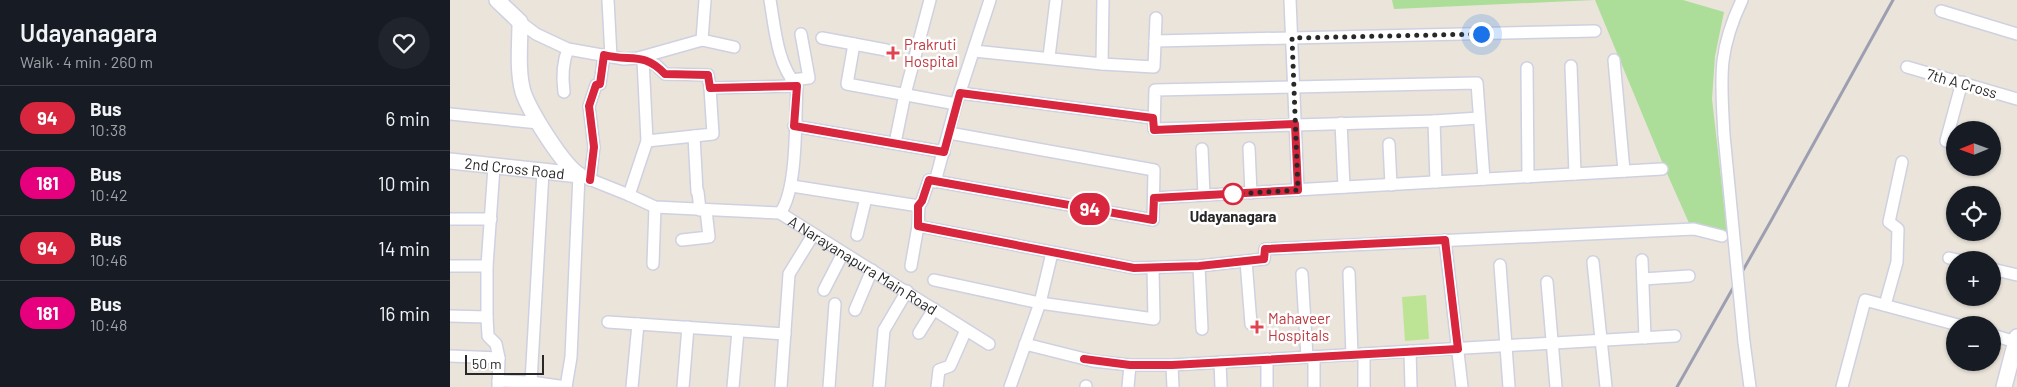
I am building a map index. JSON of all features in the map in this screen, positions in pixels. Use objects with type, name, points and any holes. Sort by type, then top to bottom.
[{"type":"street","points":[[497,0],[536,34],[568,49],[624,59],[641,59],[702,40],[734,47]]},
{"type":"street","points":[[494,167],[487,266],[487,317],[488,336],[496,344],[499,358],[498,384],[531,382],[566,387],[571,357],[584,178],[594,147],[589,106],[596,85],[600,84],[607,56],[608,0]]},
{"type":"street","points":[[702,40],[705,0]]},
{"type":"street","points":[[770,0],[782,61],[794,83],[792,186],[786,206],[780,213]]},
{"type":"street","points":[[895,143],[905,94],[930,0]]},
{"type":"street","points":[[935,182],[958,99],[990,0]]},
{"type":"street","points":[[1049,57],[1056,0]]},
{"type":"street","points":[[1102,64],[1103,0]]},
{"type":"street","points":[[1290,0],[1298,190]]},
{"type":"street","points":[[1741,1],[1730,28],[1723,54],[1721,80],[1724,135],[1750,387]]},
{"type":"street","points":[[1941,11],[2017,34]]},
{"type":"street","points":[[974,50],[1102,64],[1154,67],[1156,18]]},
{"type":"street","name":"A Narayanapura Main Road","points":[[520,22],[520,66],[523,92],[539,123],[570,169],[584,178],[655,207],[780,213],[989,344]]},
{"type":"street","points":[[1155,41],[1595,32]]},
{"type":"street","points":[[710,88],[794,83],[809,78],[801,34]]},
{"type":"street","points":[[822,38],[886,50]]},
{"type":"street","points":[[854,44],[847,84],[905,94],[1153,118]]},
{"type":"street","points":[[564,92],[562,78],[564,60],[568,49]]},
{"type":"street","points":[[641,59],[656,65],[665,74],[708,75],[710,88],[713,134],[648,141]]},
{"type":"street","points":[[629,195],[648,141],[641,59]]},
{"type":"street","points":[[1614,60],[1624,172]]},
{"type":"street","points":[[1571,66],[1575,174]]},
{"type":"street","name":"7th A Cross","points":[[1907,67],[2017,99]]},
{"type":"street","points":[[1526,68],[1528,177]]},
{"type":"street","points":[[1951,121],[1962,82]]},
{"type":"street","points":[[1479,118],[1154,130],[1153,118],[1155,90],[1478,83],[1484,179]]},
{"type":"street","points":[[450,114],[539,123]]},
{"type":"street","points":[[1434,121],[1436,182]]},
{"type":"street","points":[[1341,124],[1344,187]]},
{"type":"street","points":[[794,126],[944,152]]},
{"type":"street","points":[[911,266],[918,226],[918,206],[922,201],[929,180],[1153,220],[1154,170],[949,133]]},
{"type":"street","points":[[682,240],[709,237],[697,192],[694,136]]},
{"type":"street","points":[[1389,144],[1391,185]]},
{"type":"street","points":[[1249,148],[1251,192]]},
{"type":"street","points":[[1202,149],[1204,195]]},
{"type":"street","name":"2nd Cross Road","points":[[450,161],[584,178]]},
{"type":"street","points":[[1885,306],[1897,262],[1898,229],[1889,222],[1902,162]]},
{"type":"street","points":[[1154,198],[1662,169]]},
{"type":"street","points":[[531,382],[543,172]]},
{"type":"street","points":[[792,186],[918,206]]},
{"type":"street","points":[[857,235],[866,198]]},
{"type":"street","points":[[653,264],[655,207]]},
{"type":"street","points":[[450,219],[490,219]]},
{"type":"street","points":[[918,226],[1134,268],[1199,266],[1264,259],[1265,249],[1694,229],[1722,236]]},
{"type":"street","points":[[781,387],[789,274],[813,235]]},
{"type":"street","points":[[1445,240],[1462,387]]},
{"type":"street","points":[[824,290],[843,253]]},
{"type":"street","points":[[1011,387],[1024,344],[1040,303],[1052,253]]},
{"type":"street","points":[[1642,260],[1645,338]]},
{"type":"street","points":[[1246,261],[1252,324]]},
{"type":"street","points":[[1593,262],[1606,387]]},
{"type":"street","points":[[450,266],[487,266]]},
{"type":"street","points":[[1199,266],[1202,329]]},
{"type":"street","points":[[1500,266],[1509,387]]},
{"type":"street","points":[[934,280],[1040,303],[1154,319],[1153,268]]},
{"type":"street","points":[[855,310],[872,270]]},
{"type":"street","points":[[2001,271],[2017,275]]},
{"type":"street","points":[[1349,272],[1358,354],[1364,387]]},
{"type":"street","points":[[1302,274],[1314,387]]},
{"type":"street","points":[[1643,279],[1689,276]]},
{"type":"street","points":[[1547,282],[1556,387]]},
{"type":"street","points":[[879,387],[884,330],[906,291]]},
{"type":"street","points":[[1842,387],[1865,300],[1946,322]]},
{"type":"street","points":[[830,387],[835,304]]},
{"type":"street","points":[[919,333],[934,309]]},
{"type":"street","points":[[450,316],[487,317]]},
{"type":"street","points":[[608,322],[785,334]]},
{"type":"street","points":[[632,387],[638,324]]},
{"type":"street","points":[[683,387],[688,327]]},
{"type":"street","points":[[937,387],[939,370],[950,366],[966,330]]},
{"type":"street","points":[[734,387],[738,331]]},
{"type":"street","points":[[1024,344],[1084,359],[1130,365],[1172,365],[1675,336]]},
{"type":"street","points":[[2001,338],[2016,340],[2004,387]]},
{"type":"street","points":[[1410,351],[1411,387]]},
{"type":"street","points":[[450,356],[499,358]]},
{"type":"street","points":[[1267,359],[1267,387]]},
{"type":"street","points":[[1220,362],[1221,387]]},
{"type":"street","points":[[1128,387],[1130,365]]},
{"type":"street","points":[[1172,365],[1172,387]]},
{"type":"green space","points":[[1392,0],[1595,0],[1394,9]]},
{"type":"green space","points":[[1595,0],[1683,0],[1724,12],[1715,56],[1712,99],[1727,231],[1689,223]]},
{"type":"green space","points":[[1426,295],[1429,339],[1405,341],[1402,297]]},
{"type":"railway","points":[[1677,387],[1893,0]]},
{"type":"bus line","name":"94","points":[[590,180],[594,147],[589,106],[596,85],[600,84],[604,55],[624,59],[638,58],[656,65],[665,74],[708,75],[710,88],[797,86],[794,126],[944,152],[960,93],[1153,118],[1154,130],[1295,124],[1298,190],[1154,198],[1153,220],[929,180],[922,201],[918,206],[918,226],[1134,268],[1199,266],[1264,259],[1265,249],[1445,240],[1458,349],[1172,365],[1130,365],[1084,359]]},
{"type":"place","name":"Prakruti Hospital","points":[[893,53]]},
{"type":"place","name":"Udayanagara","points":[[1233,194]]},
{"type":"place","name":"Mahaveer Hospitals","points":[[1257,327]]},
{"type":"route","points":[[1233,194],[1298,190],[1292,38],[1481,34]]}]
